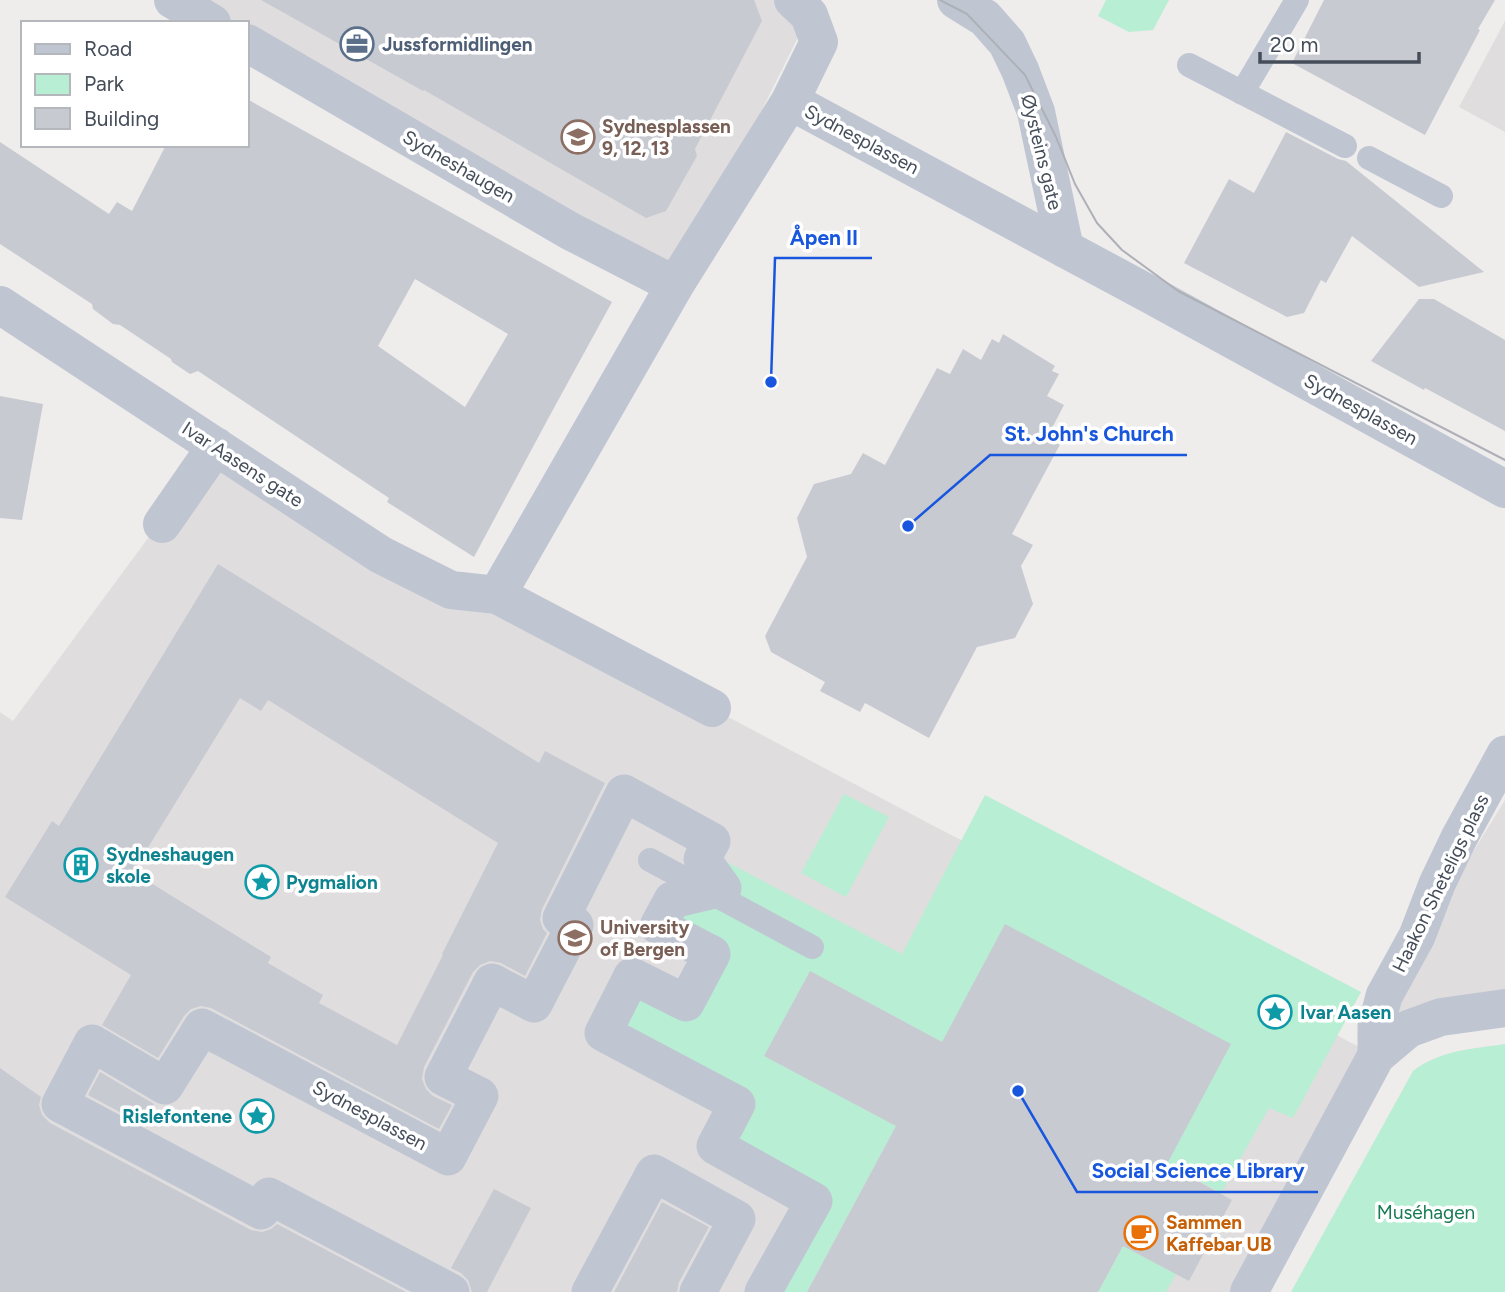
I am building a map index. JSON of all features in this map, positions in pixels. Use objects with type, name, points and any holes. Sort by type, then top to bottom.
[{"type":"street","points":[[173,0],[209,21]]},
{"type":"street","points":[[790,100],[819,42],[809,15],[793,0]]},
{"type":"street","name":"Øysteins gate","points":[[956,0],[985,18],[1007,43],[1020,70],[1036,112],[1065,249]]},
{"type":"street","name":"Sydneshaugen","points":[[248,44],[570,231],[675,285]]},
{"type":"street","name":"Sydnesplassen","points":[[497,595],[675,285],[790,100],[1505,489]]},
{"type":"street","name":"Ivar Aasens gate","points":[[0,305],[382,555],[451,590],[497,595]]},
{"type":"street","points":[[162,524],[216,446]]},
{"type":"street","points":[[497,595],[712,708]]},
{"type":"street","name":"Haakon Sheteligs plass","points":[[1376,1056],[1376,1027],[1384,996],[1417,936],[1437,884],[1459,838],[1505,754]]},
{"type":"street","name":"Sydnesplassen","points":[[451,1292],[269,1196],[261,1211],[60,1104],[92,1043],[165,1086],[202,1027],[448,1157],[480,1096],[443,1077],[492,982],[534,1004],[575,926],[561,918],[624,793],[712,841],[702,859],[723,888],[672,900],[658,926],[712,954],[686,1003],[632,976],[603,1033],[737,1104],[715,1146],[814,1201],[763,1292]]},
{"type":"street","name":"Haakon Sheteligs plass","points":[[1249,1292],[1376,1056],[1408,1028],[1441,1017],[1505,1008]]},
{"type":"street","points":[[590,1292],[654,1173],[737,1219],[698,1292]]},
{"type":"lane","points":[[1242,93],[1297,0]]},
{"type":"lane","points":[[1189,65],[1345,146]]},
{"type":"lane","points":[[1368,158],[1441,196]]},
{"type":"lane","points":[[650,860],[812,947]]},
{"type":"shaded area","name":"Sydnesplassen 9, 12, 13","points":[[173,0],[793,0],[809,15],[675,285],[248,44],[248,21],[209,21]]},
{"type":"shaded area","points":[[1505,21],[1505,132],[1459,107]]},
{"type":"shaded area","name":"University of Bergen","points":[[216,446],[932,825],[1369,1052],[1244,1292],[0,1292],[0,712],[13,721]]},
{"type":"shaded area","points":[[1505,800],[1505,1008],[1376,1027],[1384,996]]},
{"type":"green space","points":[[1106,0],[1169,0],[1153,30],[1129,32],[1098,16]]},
{"type":"green space","points":[[844,794],[889,817],[846,897],[801,873]]},
{"type":"green space","points":[[985,795],[1361,992],[1293,1118],[1269,1108],[1221,1193],[810,971],[765,1056],[896,1126],[807,1292],[763,1292],[814,1201],[715,1146],[737,1104],[603,1033],[632,976],[685,1003],[712,954],[658,926],[706,851],[902,954]]},
{"type":"green space","name":"Muséhagen","points":[[1505,1044],[1505,1292],[1291,1292],[1413,1071],[1445,1055]]},
{"type":"green space","points":[[1123,1246],[1176,1274],[1166,1292],[1098,1292]]},
{"type":"building","name":"Sydnesplassen 9, 12, 13","points":[[261,0],[754,0],[762,21],[695,149],[697,156],[666,211],[646,218]]},
{"type":"building","points":[[1324,0],[1495,0],[1425,135],[1292,63]]},
{"type":"building","points":[[248,100],[612,302],[474,557],[387,502],[389,498],[198,371],[190,374],[120,325],[113,324],[93,309],[92,304],[0,244],[0,142],[109,214],[117,202],[132,211],[165,147],[248,147]],"holes":[[[415,279],[508,334],[465,407],[378,346]]]},
{"type":"building","points":[[1286,132],[1346,161],[1484,272],[1419,287],[1352,236],[1326,283],[1321,280],[1304,313],[1287,317],[1184,263],[1229,179],[1254,193]]},
{"type":"building","points":[[1419,299],[1434,299],[1505,340],[1505,431],[1371,361]]},
{"type":"building","points":[[1003,334],[1055,366],[1052,371],[1059,374],[1047,396],[1064,405],[1051,430],[1064,437],[1012,534],[1033,545],[1021,566],[1033,604],[1015,638],[977,647],[929,738],[865,703],[860,712],[820,691],[825,682],[771,652],[765,636],[807,557],[797,518],[814,484],[851,474],[863,453],[885,465],[937,368],[950,374],[963,349],[981,360],[992,339],[999,343]]},
{"type":"building","points":[[0,396],[43,404],[22,520],[0,518]]},
{"type":"building","name":"Sydneshaugen skole","points":[[218,564],[539,763],[545,751],[605,783],[542,909],[540,920],[547,933],[525,976],[501,963],[490,961],[480,965],[473,972],[424,1067],[422,1079],[426,1089],[433,1096],[452,1105],[439,1129],[211,1008],[201,1006],[191,1009],[158,1058],[102,1025],[131,975],[5,897],[52,821],[59,826]],"holes":[[[240,698],[261,711],[268,700],[498,843],[397,1045],[319,1003],[323,995],[268,963],[271,957],[133,872]]]},
{"type":"building","points":[[1005,924],[1231,1044],[1167,1164],[1232,1200],[1189,1281],[1123,1246],[1098,1292],[807,1292],[896,1126],[764,1056],[810,971],[942,1042]]},
{"type":"building","points":[[0,1068],[41,1097],[39,1105],[42,1115],[50,1123],[251,1230],[262,1232],[277,1224],[406,1292],[0,1292]]},
{"type":"building","points":[[100,1072],[154,1104],[142,1124],[88,1095]]},
{"type":"building","points":[[494,1189],[531,1208],[487,1292],[472,1292],[468,1280],[451,1268]]},
{"type":"building","points":[[662,1202],[709,1227],[679,1282],[677,1292],[614,1292]]},
{"type":"tram line","points":[[940,0],[967,14],[1025,75],[1056,137],[1075,184],[1097,223],[1122,250],[1178,291],[1505,460]]},
{"type":"place","name":"Jussformidlingen","points":[[357,44]]},
{"type":"place","name":"Sydnesplassen 9, 12, 13","points":[[578,137]]},
{"type":"place","name":"Åpen II","points":[[771,382]]},
{"type":"place","name":"St. John's Church","points":[[908,526]]},
{"type":"place","name":"Sydneshaugen skole","points":[[81,865]]},
{"type":"place","name":"Pygmalion","points":[[262,882]]},
{"type":"place","name":"University of Bergen","points":[[575,938]]},
{"type":"place","name":"Ivar Aasen","points":[[1275,1012]]},
{"type":"place","name":"Social Science Library","points":[[1018,1091]]},
{"type":"place","name":"Rislefontene","points":[[257,1116]]},
{"type":"place","name":"Sammen Kaffebar UB","points":[[1141,1233]]}]
